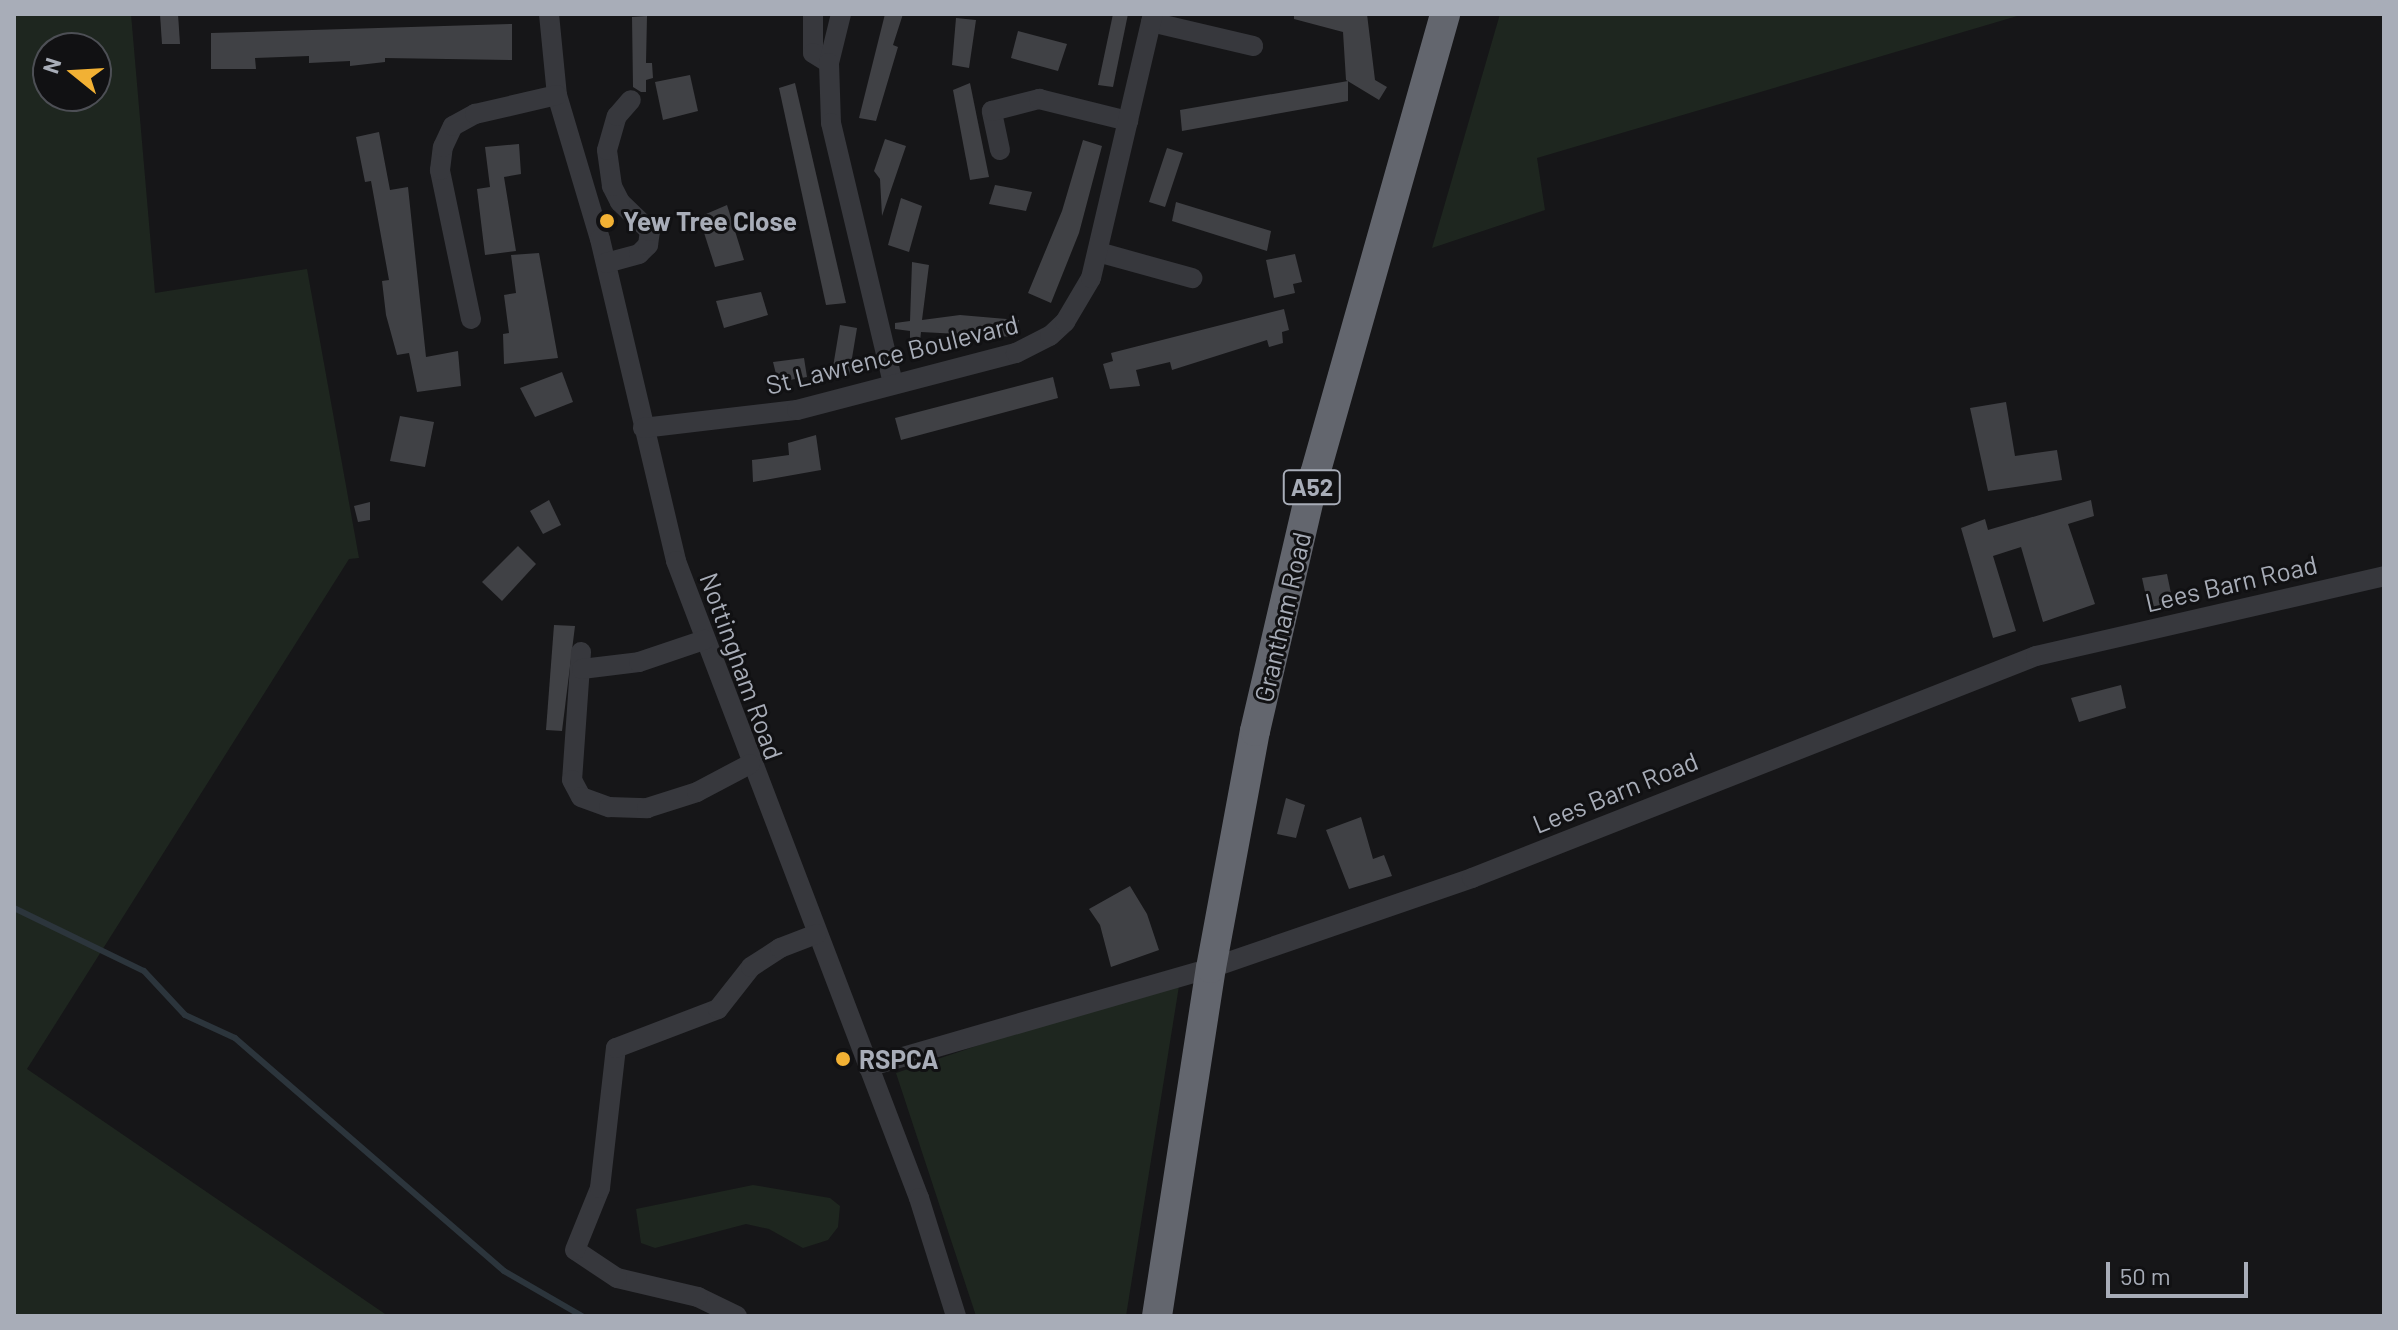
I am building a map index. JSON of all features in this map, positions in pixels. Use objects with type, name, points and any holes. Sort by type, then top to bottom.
[{"type":"highway","name":"Grantham Road","points":[[1157,1316],[1211,968],[1255,731],[1315,474],[1445,14]]},
{"type":"highway","name":"Grantham Road","points":[[1171,1232],[1172,1316]]},
{"type":"street","name":"Nottingham Road","points":[[549,14],[557,95],[606,263],[663,518],[750,764],[919,1198],[956,1316]]},
{"type":"street","points":[[813,14],[813,53],[829,63]]},
{"type":"street","points":[[841,14],[829,63],[831,123],[893,384]]},
{"type":"street","points":[[1152,18],[1253,46]]},
{"type":"street","name":"St Lawrence Boulevard","points":[[643,428],[797,410],[1016,353],[1050,336],[1075,308],[1098,252],[1152,18]]},
{"type":"street","points":[[471,319],[440,170],[453,126],[495,108],[557,95]]},
{"type":"street","points":[[1000,150],[992,111],[1039,99],[1128,121]]},
{"type":"street","points":[[606,263],[639,254],[648,245],[650,231],[620,202],[612,186],[607,150],[617,116],[631,100]]},
{"type":"street","points":[[1098,252],[1192,278]]},
{"type":"street","points":[[466,294],[488,290]]},
{"type":"street","name":"Lees Barn Road","points":[[868,1067],[1211,968],[1472,878],[2036,656],[2384,576]]},
{"type":"street","points":[[704,640],[639,662],[581,660],[572,780],[581,797],[609,807],[647,808],[697,792],[750,764]]},
{"type":"street","points":[[737,1316],[698,1297],[617,1278],[575,1250],[600,1188],[616,1048],[718,1009],[751,967],[780,948],[816,934]]},
{"type":"shaded area","points":[[14,14],[131,14],[155,293],[307,269],[359,558],[349,559],[27,1069],[388,1316],[14,1316]]},
{"type":"shaded area","points":[[1500,14],[2024,14],[1537,158],[1545,210],[1432,248]]},
{"type":"shaded area","points":[[1158,985],[1179,986],[1126,1316],[976,1316],[896,1073]]},
{"type":"shaded area","points":[[753,1185],[830,1198],[840,1206],[838,1227],[828,1240],[803,1248],[769,1229],[746,1224],[655,1248],[641,1243],[636,1209]]},
{"type":"building","points":[[160,14],[178,14],[180,44],[162,44]]},
{"type":"building","points":[[885,14],[903,14],[893,45],[898,47],[876,121],[859,118]]},
{"type":"building","points":[[1113,14],[1128,14],[1113,87],[1098,85]]},
{"type":"building","points":[[1294,14],[1367,14],[1375,80],[1387,87],[1379,100],[1346,80],[1343,32],[1294,19]]},
{"type":"building","points":[[647,16],[646,63],[652,63],[653,78],[646,80],[646,92],[641,92],[633,87],[632,17]]},
{"type":"building","points":[[956,18],[976,20],[969,68],[952,65]]},
{"type":"building","points":[[512,24],[512,60],[385,58],[385,62],[350,66],[350,61],[309,63],[309,56],[255,58],[256,69],[211,69],[211,33]]},
{"type":"building","points":[[1018,31],[1067,44],[1058,71],[1011,58]]},
{"type":"building","points":[[690,75],[698,111],[663,120],[655,82]]},
{"type":"building","points":[[1348,81],[1348,101],[1182,131],[1180,110]]},
{"type":"building","points":[[795,83],[846,303],[826,305],[779,88]]},
{"type":"building","points":[[970,83],[989,177],[970,180],[953,90]]},
{"type":"building","points":[[379,132],[390,190],[408,187],[426,357],[458,351],[461,386],[417,392],[409,353],[397,355],[386,315],[382,281],[389,280],[371,181],[365,182],[356,137]]},
{"type":"building","points":[[885,139],[906,146],[882,216],[880,179],[874,171]]},
{"type":"building","points":[[1083,140],[1102,146],[1079,233],[1051,303],[1028,293],[1062,211]]},
{"type":"building","points":[[519,144],[521,174],[504,177],[516,251],[485,255],[477,189],[490,187],[485,147]]},
{"type":"building","points":[[1167,148],[1183,153],[1165,207],[1149,202]]},
{"type":"building","points":[[995,185],[1032,192],[1026,211],[989,204]]},
{"type":"building","points":[[901,198],[922,206],[909,252],[888,245]]},
{"type":"building","points":[[1176,202],[1271,231],[1267,251],[1172,221]]},
{"type":"building","points":[[727,205],[744,260],[715,267],[699,217]]},
{"type":"building","points":[[539,253],[558,358],[504,364],[503,334],[509,333],[504,295],[516,293],[511,255]]},
{"type":"building","points":[[1295,254],[1302,282],[1293,284],[1295,293],[1274,298],[1266,260]]},
{"type":"building","points":[[912,262],[929,265],[922,320],[960,315],[1019,320],[1016,337],[921,332],[920,342],[910,341],[910,331],[895,329],[895,323],[910,321]]},
{"type":"building","points":[[761,292],[768,315],[724,328],[716,301]]},
{"type":"building","points":[[1284,309],[1289,330],[1282,332],[1283,343],[1269,347],[1267,340],[1172,370],[1170,362],[1136,370],[1140,386],[1110,389],[1103,364],[1113,361],[1111,353]]},
{"type":"building","points":[[840,325],[857,328],[849,376],[832,373]]},
{"type":"building","points":[[804,358],[807,377],[778,382],[773,362]]},
{"type":"building","points":[[562,372],[573,402],[535,417],[520,388]]},
{"type":"building","points":[[1053,377],[1058,398],[901,440],[895,418]]},
{"type":"building","points":[[2006,402],[2015,456],[2057,450],[2062,480],[1988,491],[1970,408]]},
{"type":"building","points":[[400,416],[434,422],[425,467],[390,461]]},
{"type":"building","points":[[816,435],[821,470],[753,482],[752,460],[789,455],[788,443]]},
{"type":"building","points":[[549,500],[561,525],[543,534],[530,511]]},
{"type":"building","points":[[2091,500],[2094,516],[2068,524],[2095,604],[2043,622],[2021,547],[1993,556],[2016,631],[1993,638],[1961,528],[1985,519],[1988,530]]},
{"type":"building","points":[[370,502],[370,520],[358,522],[354,506]]},
{"type":"building","points":[[518,546],[536,564],[502,601],[482,582]]},
{"type":"building","points":[[2167,574],[2173,603],[2149,610],[2142,578]]},
{"type":"building","points":[[554,625],[575,626],[562,731],[546,730]]},
{"type":"building","points":[[2121,685],[2126,708],[2079,722],[2071,698]]},
{"type":"building","points":[[1286,798],[1305,805],[1296,838],[1277,834]]},
{"type":"building","points":[[1361,817],[1373,859],[1384,855],[1392,876],[1349,889],[1326,830]]},
{"type":"building","points":[[1130,886],[1147,914],[1159,950],[1111,967],[1100,925],[1089,909]]},
{"type":"waterway","points":[[14,908],[144,971],[185,1015],[235,1038],[504,1271],[582,1316]]},
{"type":"place","name":"Yew Tree Close","points":[[607,221]]},
{"type":"place","name":"RSPCA","points":[[843,1059]]}]
